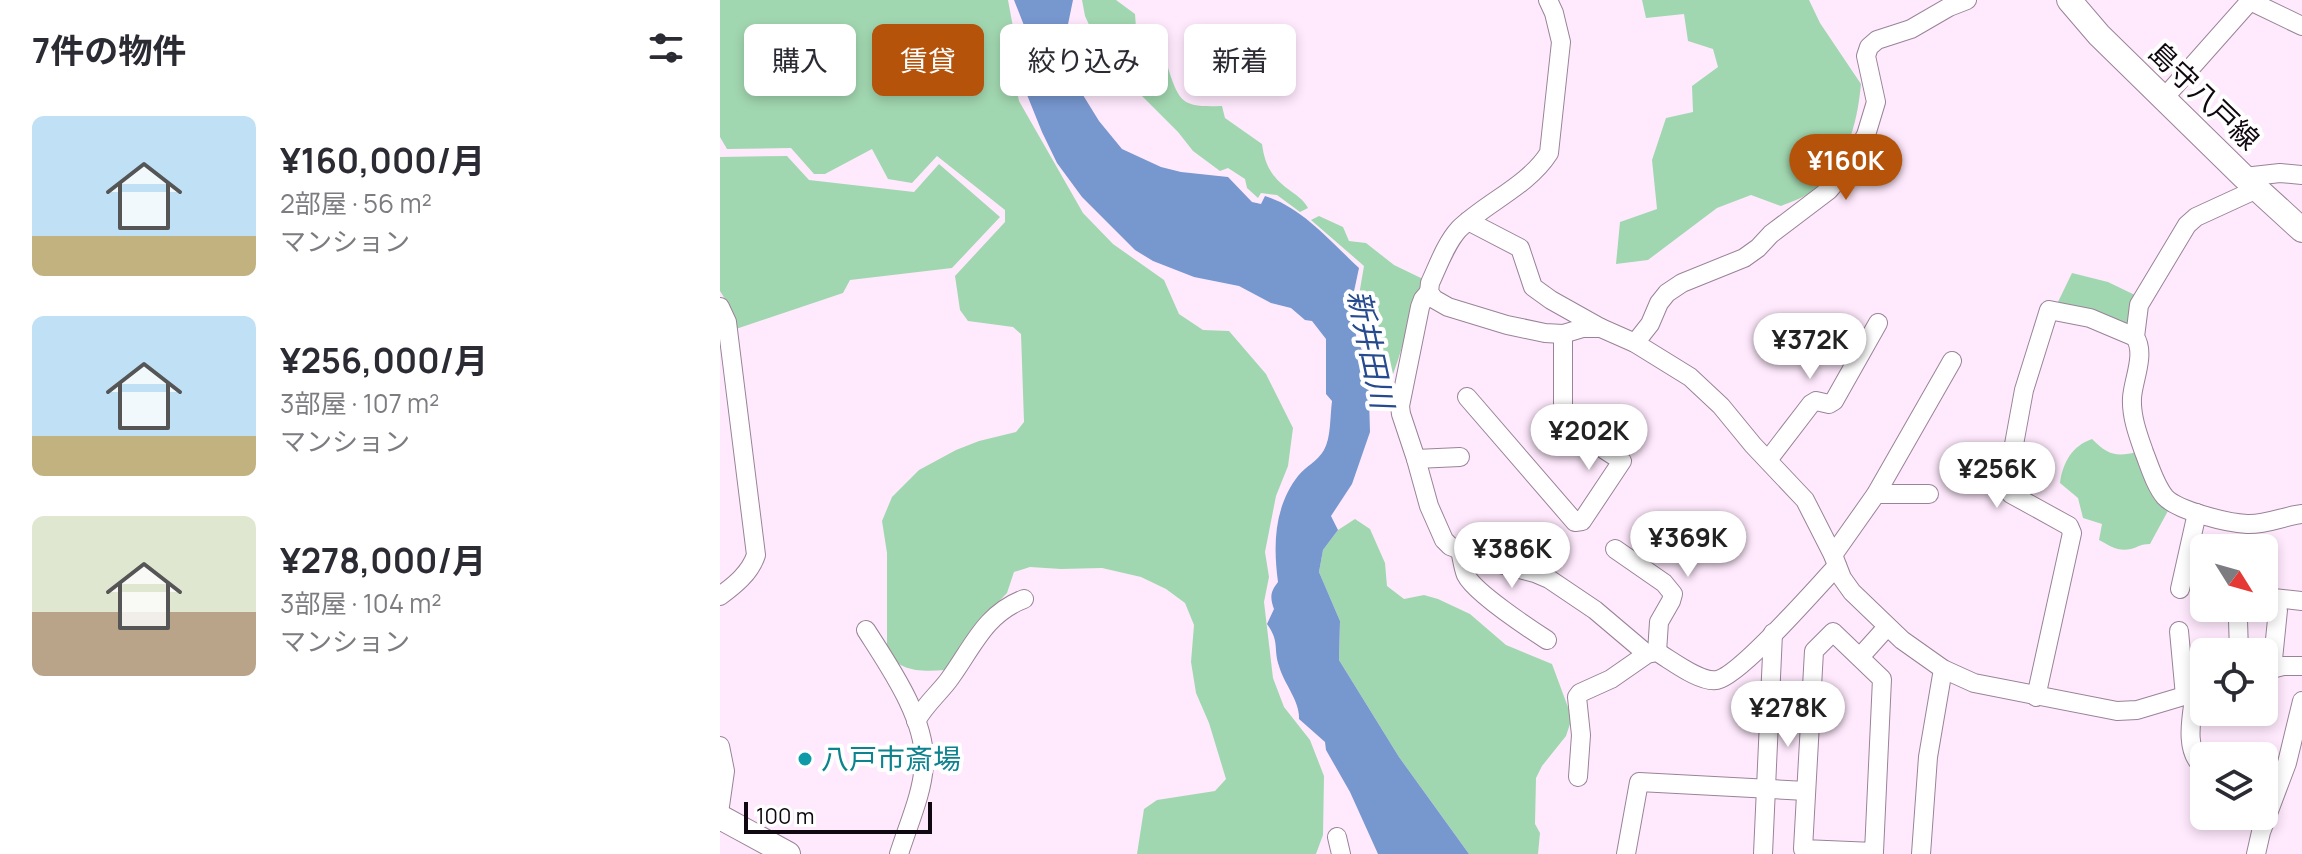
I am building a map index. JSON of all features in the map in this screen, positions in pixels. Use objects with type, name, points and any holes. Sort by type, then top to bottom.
[{"type":"main road","name":"島守八戸線","points":[[2069,0],[2099,35],[2302,230]]},
{"type":"main road","points":[[720,817],[774,851]]},
{"type":"street","points":[[1548,0],[1561,42],[1549,153],[1542,165],[1456,232],[1420,307],[1400,406],[1429,506],[1450,546],[1549,579],[1652,653],[1698,677],[1717,680],[1730,674],[1749,658],[1835,560],[1952,361]]},
{"type":"street","points":[[1635,343],[1667,293],[1682,283],[1744,258],[1829,190],[1847,169],[1866,135],[1876,102],[1866,56],[1869,47],[1877,40],[1911,29],[1967,0]]},
{"type":"street","points":[[2164,98],[2250,1],[2302,26]]},
{"type":"street","points":[[2302,175],[2280,173],[2251,183],[2187,225],[2139,305],[2135,337],[2138,343],[2137,379],[2132,393],[2132,409],[2153,476],[2165,497],[2177,506],[2248,524],[2302,514]]},
{"type":"street","points":[[1468,221],[1520,248],[1533,287],[1551,300],[1635,343],[1690,377],[1707,392],[1805,500],[1842,578],[1852,592],[1887,627],[1943,669],[1974,683],[2117,711],[2137,710],[2190,694]]},
{"type":"street","points":[[1429,292],[1448,307],[1545,333],[1563,334],[1583,328],[1601,328]]},
{"type":"street","points":[[720,307],[727,322],[756,555],[737,583],[720,596]]},
{"type":"street","points":[[2036,697],[2072,533],[2069,526],[2011,494],[2006,488],[2024,390],[2049,310],[2090,318],[2135,337]]},
{"type":"street","points":[[1768,460],[1811,404],[1834,401],[1878,323]]},
{"type":"street","points":[[1467,397],[1575,522],[1582,521],[1622,461],[1577,432],[1563,414],[1563,334]]},
{"type":"street","points":[[1416,459],[1460,457]]},
{"type":"street","points":[[1876,494],[1929,494]]},
{"type":"street","points":[[2180,589],[2197,513]]},
{"type":"street","points":[[1578,777],[1581,735],[1577,697],[1652,653],[1659,622],[1673,594],[1664,583],[1615,549]]},
{"type":"street","points":[[1460,550],[1467,577],[1473,584],[1547,640]]},
{"type":"street","points":[[916,721],[991,619],[1010,604],[1024,599]]},
{"type":"street","points":[[2278,603],[2302,601]]},
{"type":"street","points":[[1860,657],[1887,627]]},
{"type":"street","points":[[866,630],[893,672],[916,721],[924,765],[919,795],[899,854]]},
{"type":"street","points":[[2179,631],[2190,674]]},
{"type":"street","points":[[1833,632],[1860,657],[1882,679],[1874,852],[1803,849],[1814,651],[1833,632]]},
{"type":"street","points":[[1763,854],[1773,633]]},
{"type":"street","points":[[2278,667],[2302,666]]},
{"type":"street","points":[[1921,854],[1928,757],[1943,669]]},
{"type":"street","points":[[2278,772],[2287,763],[2302,701]]},
{"type":"street","points":[[720,746],[725,771],[720,806]]},
{"type":"street","points":[[1626,854],[1639,782],[1806,791]]},
{"type":"street","points":[[2256,854],[2261,830]]},
{"type":"green space","points":[[720,0],[1008,0],[1012,24],[1000,24],[1000,96],[1018,96],[1083,213],[1113,244],[1164,280],[1179,314],[1203,330],[1229,331],[1266,374],[1293,428],[1288,466],[1276,496],[1265,552],[1269,577],[1264,602],[1273,678],[1284,707],[1310,740],[1324,776],[1323,835],[1316,854],[1137,854],[1144,809],[1157,800],[1215,791],[1226,779],[1196,693],[1191,662],[1194,625],[1185,603],[1141,577],[1102,568],[1030,567],[1014,572],[1007,593],[976,625],[960,654],[945,670],[911,669],[891,657],[887,649],[887,553],[882,521],[892,497],[919,470],[956,450],[1016,432],[1024,422],[1021,334],[1013,327],[968,321],[960,310],[955,276],[1005,222],[1005,210],[937,156],[912,183],[888,179],[872,149],[825,174],[814,174],[791,148],[727,149],[720,137]]},
{"type":"green space","points":[[1082,0],[1116,0],[1135,14],[1136,24],[1089,24]]},
{"type":"green space","points":[[1642,0],[1809,0],[1820,23],[1861,84],[1853,130],[1841,159],[1822,183],[1809,193],[1781,206],[1751,195],[1717,208],[1648,260],[1616,264],[1620,222],[1657,209],[1652,160],[1666,118],[1693,112],[1692,86],[1718,67],[1713,49],[1688,41],[1684,14],[1646,18]]},
{"type":"green space","points":[[1168,68],[1177,91],[1186,102],[1200,106],[1222,106],[1225,118],[1262,144],[1273,175],[1308,208],[1300,212],[1277,195],[1261,193],[1258,198],[1247,188],[1245,179],[1228,168],[1220,171],[1193,151],[1142,96],[1168,96]]},
{"type":"green space","points":[[787,156],[809,180],[914,192],[939,164],[1000,217],[952,268],[850,280],[843,293],[736,329],[730,307],[720,291],[720,157]]},
{"type":"green space","points":[[1319,216],[1343,227],[1349,241],[1366,243],[1394,265],[1423,279],[1388,386],[1382,385],[1378,359],[1362,341],[1359,295],[1364,266],[1311,220]]},
{"type":"green space","points":[[2072,273],[2108,282],[2137,296],[2129,331],[2057,304]]},
{"type":"green space","points":[[2092,439],[2112,453],[2138,452],[2169,509],[2150,544],[2122,550],[2099,540],[2102,524],[2083,518],[2078,498],[2060,483],[2070,456],[2079,446]]},
{"type":"green space","points":[[1355,519],[1370,529],[1385,563],[1387,586],[1404,599],[1424,595],[1438,599],[1470,614],[1506,645],[1552,664],[1572,718],[1566,736],[1536,778],[1535,824],[1540,833],[1538,854],[1469,854],[1399,757],[1339,660],[1340,621],[1319,572],[1323,550],[1338,530]]},
{"type":"water","points":[[1014,0],[1073,0],[1068,24],[1023,24]]},
{"type":"water","points":[[1027,96],[1084,96],[1122,149],[1161,167],[1228,177],[1252,202],[1261,204],[1265,196],[1279,201],[1315,226],[1359,268],[1353,296],[1356,336],[1368,365],[1370,432],[1352,484],[1331,516],[1338,530],[1323,550],[1319,572],[1340,621],[1339,660],[1399,757],[1469,854],[1378,854],[1350,792],[1326,750],[1325,742],[1299,719],[1297,706],[1281,673],[1274,636],[1267,624],[1274,609],[1272,592],[1278,582],[1276,540],[1284,500],[1298,476],[1321,454],[1328,439],[1332,401],[1326,394],[1326,339],[1312,321],[1305,320],[1291,308],[1271,303],[1239,286],[1194,277],[1153,261],[1135,250],[1082,197],[1057,163]]},
{"type":"place","name":"八戸市斎場","points":[[805,759]]},
{"type":"water label","name":"新井田川","points":[[1370,349]]}]
